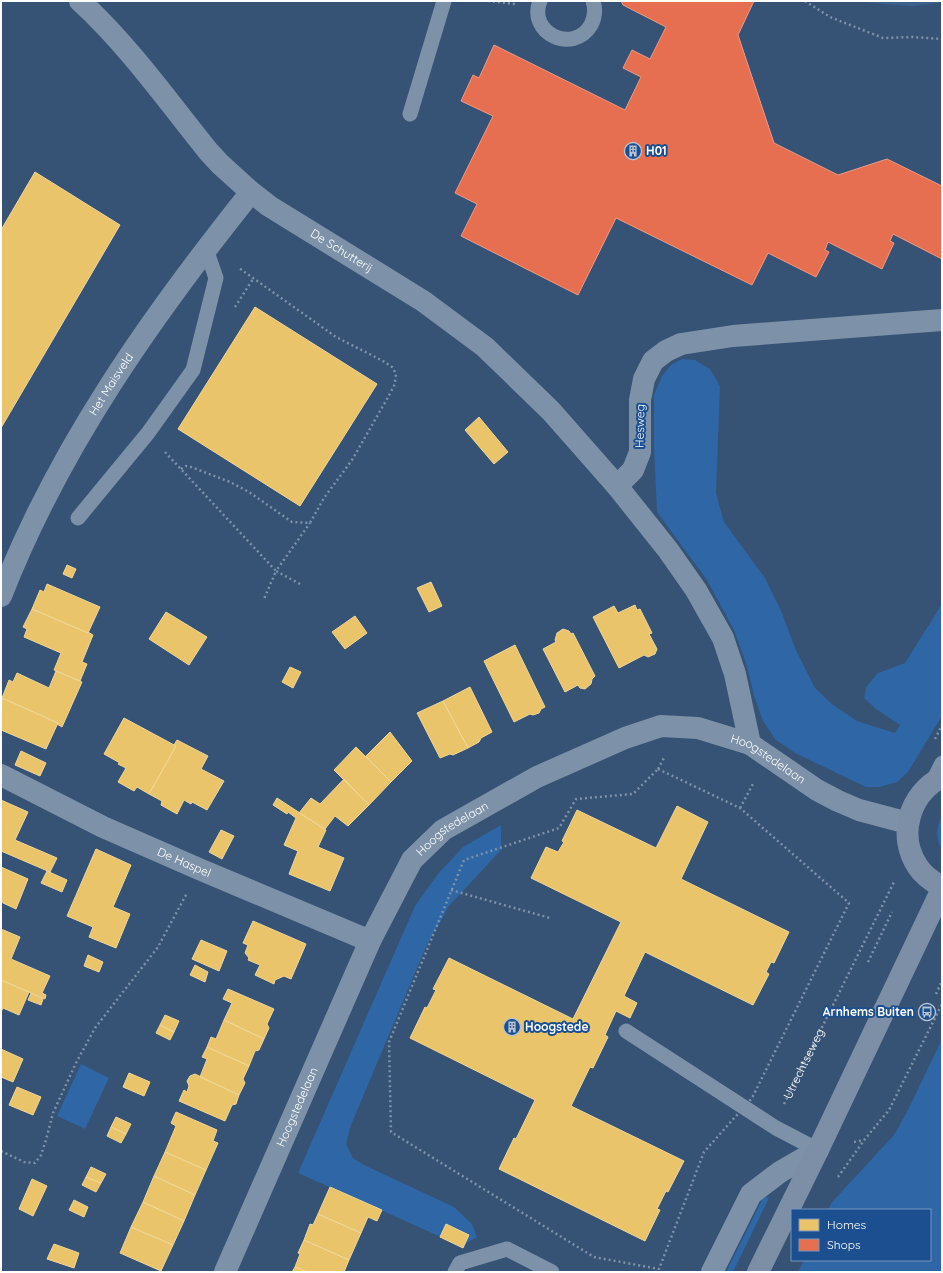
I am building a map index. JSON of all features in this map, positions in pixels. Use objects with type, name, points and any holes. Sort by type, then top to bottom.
[{"type":"main road","points":[[758,1272],[818,1150],[942,888],[919,868],[911,854],[907,838],[908,823],[913,807],[921,792],[939,773]]},
{"type":"street","name":"De Schutterij","points":[[80,1],[123,45],[208,151],[251,192],[288,218],[423,301],[484,347],[551,411],[617,486]]},
{"type":"street","name":"Het Maisveld","points":[[1,596],[17,558],[44,502],[63,464],[90,417],[144,333],[207,247],[251,192]]},
{"type":"street","name":"Hesweg","points":[[617,486],[633,470],[640,452],[640,400],[644,379],[653,361],[666,351],[681,344],[733,336],[942,320]]},
{"type":"street","points":[[617,486],[668,550],[696,590],[723,638],[735,674],[750,744]]},
{"type":"street","name":"Hoogstedelaan","points":[[225,1272],[370,941],[412,860],[443,830],[537,777],[625,738],[661,726],[698,728],[750,744],[817,790],[838,801],[859,810],[908,823]]},
{"type":"street","name":"De Haspel","points":[[1,776],[102,827],[199,870],[370,941]]},
{"type":"street","points":[[712,1272],[751,1194],[780,1172],[818,1150]]},
{"type":"lane","points":[[410,114],[444,1]]},
{"type":"lane","points":[[540,1],[538,6],[538,15],[541,24],[546,32],[563,40],[581,36],[588,29],[593,21],[595,12],[593,1]]},
{"type":"lane","points":[[78,518],[148,433],[193,370],[216,278],[207,247]]},
{"type":"lane","points":[[626,1031],[776,1128],[818,1150]]},
{"type":"lane","points":[[456,1272],[460,1263],[507,1249],[552,1272]]},
{"type":"path","points":[[805,1],[830,17],[883,38],[912,37],[942,39]]},
{"type":"path","points":[[207,247],[336,337],[392,367],[396,377],[388,399],[352,460],[324,498],[310,523],[276,571],[264,599]]},
{"type":"path","points":[[148,433],[276,571],[300,584]]},
{"type":"path","points":[[181,469],[186,466],[191,467],[230,482],[249,492],[292,522],[310,523]]},
{"type":"path","points":[[1,1151],[24,1162],[35,1163],[41,1155],[53,1113],[76,1063],[95,1028],[158,947],[179,911],[199,870]]},
{"type":"path","name":"Utrechtseweg","points":[[776,1128],[784,1104],[895,880]]},
{"type":"path","points":[[451,890],[550,918]]},
{"type":"path","points":[[868,962],[892,912]]},
{"type":"path","points":[[936,994],[942,981]]},
{"type":"path","points":[[836,1180],[865,1139],[889,1110],[942,1004]]},
{"type":"shaded area","points":[[859,1],[942,1],[939,3],[912,6]]},
{"type":"shaded area","points":[[682,359],[695,360],[710,369],[720,386],[716,493],[724,522],[765,578],[782,613],[795,648],[815,688],[832,704],[857,721],[895,733],[900,725],[876,709],[864,698],[866,687],[878,673],[905,663],[942,604],[942,716],[908,772],[897,782],[880,787],[866,787],[795,753],[776,740],[763,721],[754,696],[747,666],[734,630],[707,580],[657,512],[654,447],[654,395],[662,376],[671,365]]},
{"type":"shaded area","points":[[942,815],[942,849],[938,841],[937,832],[938,823]]},
{"type":"shaded area","points":[[501,825],[501,850],[449,906],[426,947],[351,1125],[346,1144],[353,1158],[364,1165],[454,1207],[472,1224],[477,1237],[461,1246],[298,1173],[415,906],[437,875],[463,847]]},
{"type":"shaded area","points":[[942,1039],[942,1272],[798,1272],[804,1261],[931,1261],[931,1209],[828,1209],[832,1202],[894,1135],[908,1110]]},
{"type":"shaded area","points":[[81,1064],[109,1078],[85,1129],[57,1116]]},
{"type":"shaded area","points":[[764,1196],[769,1198],[733,1272],[726,1272]]},
{"type":"building: Homes","points":[[35,172],[120,225],[1,428],[1,230]]},
{"type":"building: Homes","points":[[255,307],[377,384],[300,506],[178,429]]},
{"type":"building: Homes","points":[[479,417],[508,452],[494,464],[465,430]]},
{"type":"building: Homes","points":[[67,565],[76,569],[72,578],[63,574]]},
{"type":"building: Homes","points":[[431,582],[442,606],[429,612],[417,588]]},
{"type":"building: Homes","points":[[47,584],[100,607],[88,633],[32,609],[40,590],[44,592]]},
{"type":"building: Homes","points":[[635,605],[637,610],[640,609],[652,633],[649,634],[657,649],[655,654],[648,657],[644,655],[619,668],[593,617],[614,606],[618,613]]},
{"type":"building: Homes","points":[[32,609],[93,635],[82,662],[87,664],[80,681],[54,670],[61,653],[24,637],[27,629],[23,627]]},
{"type":"building: Homes","points":[[166,612],[207,637],[189,665],[149,639]]},
{"type":"building: Homes","points":[[355,616],[367,633],[345,649],[332,632]]},
{"type":"building: Homes","points":[[563,629],[569,631],[571,634],[573,633],[595,676],[592,679],[591,684],[585,689],[580,688],[578,685],[565,692],[543,649],[556,642],[555,640],[557,633]]},
{"type":"building: Homes","points":[[515,645],[545,707],[541,709],[539,713],[533,715],[530,714],[514,722],[484,661]]},
{"type":"building: Homes","points":[[290,667],[301,672],[293,688],[282,682]]},
{"type":"building: Homes","points":[[56,671],[82,682],[62,727],[57,724],[58,723],[2,698],[9,680],[13,682],[17,673],[49,688]]},
{"type":"building: Homes","points":[[470,687],[492,732],[468,748],[443,701]]},
{"type":"building: Homes","points":[[2,698],[58,723],[46,749],[1,730]]},
{"type":"building: Homes","points":[[443,701],[468,748],[453,755],[450,754],[440,758],[417,713]]},
{"type":"building: Homes","points":[[124,718],[176,746],[149,794],[137,787],[134,791],[118,782],[126,768],[104,754]]},
{"type":"building: Homes","points":[[390,732],[412,761],[391,782],[366,756]]},
{"type":"building: Homes","points":[[177,740],[208,756],[201,769],[224,781],[207,810],[192,802],[191,804],[184,800],[177,814],[161,805],[162,801],[149,794],[176,746],[174,745]]},
{"type":"building: Homes","points":[[356,747],[391,782],[369,805],[334,770]]},
{"type":"building: Homes","points":[[21,751],[46,763],[40,776],[15,765]]},
{"type":"building: Homes","points":[[344,779],[369,805],[348,826],[335,816],[325,829],[299,813],[311,798],[320,804]]},
{"type":"building: Homes","points":[[277,798],[326,830],[318,847],[344,858],[330,891],[289,874],[298,851],[284,845],[296,818],[288,812],[287,814],[273,805]]},
{"type":"building: Homes","points":[[1,800],[28,812],[15,840],[57,858],[50,872],[1,851]]},
{"type":"building: Homes","name":"Hoogstede","points":[[677,806],[708,822],[681,879],[789,932],[774,963],[771,962],[766,972],[769,974],[753,1005],[645,952],[624,996],[637,1003],[630,1018],[616,1011],[605,1035],[608,1037],[593,1068],[590,1067],[571,1106],[684,1161],[668,1192],[666,1191],[657,1209],[660,1210],[645,1241],[499,1169],[535,1100],[410,1038],[425,1007],[427,1008],[436,990],[433,989],[449,958],[573,1019],[621,922],[531,878],[546,847],[558,852],[564,842],[562,841],[577,810],[656,848]]},
{"type":"building: Homes","points":[[221,830],[234,836],[222,859],[209,852]]},
{"type":"building: Homes","points":[[96,849],[131,865],[113,907],[130,914],[116,948],[89,937],[93,927],[67,916]]},
{"type":"building: Homes","points":[[1,867],[28,879],[16,909],[1,902]]},
{"type":"building: Homes","points":[[47,871],[67,880],[62,892],[41,883]]},
{"type":"building: Homes","points":[[253,921],[306,944],[291,979],[284,976],[275,980],[274,984],[255,975],[260,965],[248,960],[249,958],[245,953],[248,945],[243,943]]},
{"type":"building: Homes","points":[[1,929],[20,937],[11,959],[50,976],[42,993],[46,995],[45,999],[1,980]]},
{"type":"building: Homes","points":[[201,940],[227,951],[219,971],[192,959]]},
{"type":"building: Homes","points":[[88,955],[103,962],[99,972],[84,966]]},
{"type":"building: Homes","points":[[195,965],[208,972],[205,982],[190,975]]},
{"type":"building: Homes","points":[[1,980],[29,992],[19,1015],[3,1008],[1,1012]]},
{"type":"building: Homes","points":[[228,989],[274,1009],[267,1024],[269,1028],[264,1039],[224,1020],[232,1003],[223,999]]},
{"type":"building: Homes","points":[[31,993],[43,999],[41,1005],[28,1000]]},
{"type":"building: Homes","points":[[165,1015],[179,1021],[174,1032],[160,1025]]},
{"type":"building: Homes","points":[[224,1020],[264,1039],[259,1050],[255,1051],[249,1066],[207,1047],[211,1037],[216,1039]]},
{"type":"building: Homes","points":[[160,1025],[174,1032],[170,1040],[156,1033]]},
{"type":"building: Homes","points":[[207,1047],[249,1066],[243,1079],[245,1083],[239,1095],[200,1077],[207,1059],[202,1057]]},
{"type":"building: Homes","points":[[1,1049],[23,1059],[13,1082],[1,1077]]},
{"type":"building: Homes","points":[[129,1073],[150,1082],[144,1096],[123,1087]]},
{"type":"building: Homes","points":[[195,1074],[239,1095],[236,1104],[232,1105],[225,1121],[179,1101],[184,1090],[187,1092],[189,1086],[187,1081],[190,1076]]},
{"type":"building: Homes","points":[[17,1087],[41,1097],[33,1115],[9,1105]]},
{"type":"building: Homes","points":[[176,1112],[217,1130],[213,1141],[218,1143],[206,1170],[165,1152],[176,1126],[171,1123]]},
{"type":"building: Homes","points":[[116,1117],[131,1124],[126,1134],[111,1127]]},
{"type":"building: Homes","points":[[111,1127],[126,1134],[121,1143],[107,1136]]},
{"type":"building: Homes","points":[[165,1152],[206,1170],[195,1195],[154,1176]]},
{"type":"building: Homes","points":[[91,1167],[106,1174],[101,1183],[86,1177]]},
{"type":"building: Homes","points":[[154,1176],[195,1195],[184,1221],[143,1202]]},
{"type":"building: Homes","points":[[86,1177],[101,1183],[96,1192],[82,1185]]},
{"type":"building: Homes","points":[[32,1179],[47,1186],[33,1216],[19,1209]]},
{"type":"building: Homes","points":[[330,1187],[382,1210],[377,1221],[368,1217],[361,1233],[318,1214]]},
{"type":"building: Homes","points":[[74,1200],[88,1207],[84,1217],[69,1210]]},
{"type":"building: Homes","points":[[143,1202],[184,1221],[173,1245],[131,1227]]},
{"type":"building: Homes","points":[[318,1214],[361,1233],[349,1260],[304,1240],[310,1224],[313,1225]]},
{"type":"building: Homes","points":[[446,1224],[469,1235],[463,1248],[440,1237]]},
{"type":"building: Homes","points":[[131,1227],[173,1245],[161,1271],[120,1253]]},
{"type":"building: Homes","points":[[304,1240],[349,1260],[344,1272],[307,1272],[295,1267],[300,1254],[298,1253]]},
{"type":"building: Homes","points":[[54,1244],[79,1253],[74,1268],[47,1259]]},
{"type":"building: Homes","points":[[295,1267],[307,1272],[292,1272]]},
{"type":"building: Shops","name":"H01","points":[[621,1],[754,1],[738,35],[774,143],[838,175],[887,159],[942,186],[942,259],[893,234],[890,241],[894,243],[882,269],[828,242],[825,250],[829,252],[816,277],[768,253],[752,285],[616,218],[578,295],[461,236],[477,204],[455,193],[493,116],[461,101],[473,75],[479,78],[494,45],[625,110],[641,77],[623,68],[632,50],[650,59],[666,27],[623,5]]},
{"type":"place","name":"H01","points":[[633,151]]},
{"type":"place","name":"Arnhems Buiten","points":[[927,1012]]},
{"type":"place","name":"Hoogstede","points":[[512,1027]]}]
